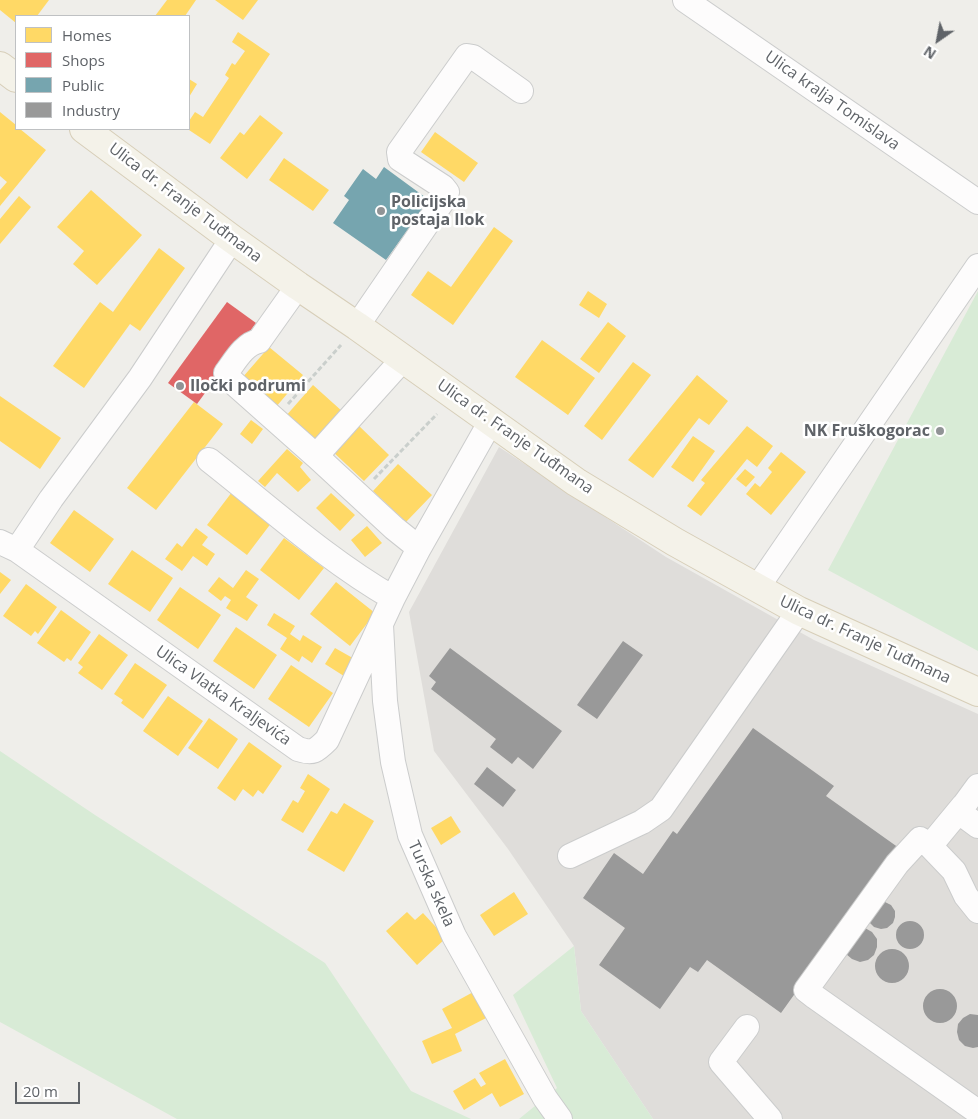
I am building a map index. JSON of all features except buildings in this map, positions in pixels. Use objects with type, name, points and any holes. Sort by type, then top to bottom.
[{"type":"main road","points":[[0,66],[15,77]]},
{"type":"main road","name":"Ulica dr. Franje Tuđmana","points":[[85,130],[232,239],[404,358],[576,482],[756,588],[799,611],[978,692]]},
{"type":"street","name":"Ulica kralja Tomislava","points":[[685,0],[978,202]]},
{"type":"street","points":[[357,326],[447,192],[443,187],[400,159],[400,152],[466,56],[474,57],[521,91]]},
{"type":"street","name":"Ulica Vlatka Kraljevića","points":[[232,239],[140,378],[51,499],[8,546],[298,749],[309,752],[318,749],[327,740],[393,598],[491,421]]},
{"type":"street","points":[[756,588],[978,266]]},
{"type":"street","points":[[298,286],[259,341],[252,342],[246,347],[226,373],[227,377],[419,548]]},
{"type":"street","points":[[316,456],[404,358]]},
{"type":"street","points":[[209,460],[340,564],[393,598]]},
{"type":"street","points":[[570,856],[642,822],[661,809],[799,611]]},
{"type":"street","name":"Turska skela","points":[[381,624],[385,701],[393,762],[410,834],[454,936],[545,1098],[560,1119]]},
{"type":"street","points":[[930,846],[978,786]]},
{"type":"street","points":[[963,806],[959,812],[978,826]]},
{"type":"street","points":[[978,910],[966,896],[954,871],[930,846],[920,840],[897,864],[806,990],[978,1112]]},
{"type":"street","points":[[746,1027],[721,1062],[770,1119]]},
{"type":"path","points":[[274,419],[357,326]]},
{"type":"path","points":[[358,495],[456,396]]},
{"type":"shaded area","points":[[499,447],[666,557],[814,640],[978,714],[978,1119],[653,1119],[581,1011],[574,946],[508,849],[434,751],[409,612]]},
{"type":"green space","name":"NK Fruškogorac","points":[[978,291],[978,651],[828,570]]},
{"type":"green space","points":[[0,751],[95,815],[325,963],[411,1091],[471,1119],[177,1119],[0,1022]]},
{"type":"green space","points":[[574,946],[581,1011],[653,1119],[519,1119],[557,1088],[513,995]]},
{"type":"place","name":"Policijska postaja Ilok","points":[[381,211]]},
{"type":"place","name":"Iločki podrumi","points":[[180,386]]},
{"type":"place","name":"NK Fruškogorac","points":[[940,431]]}]
